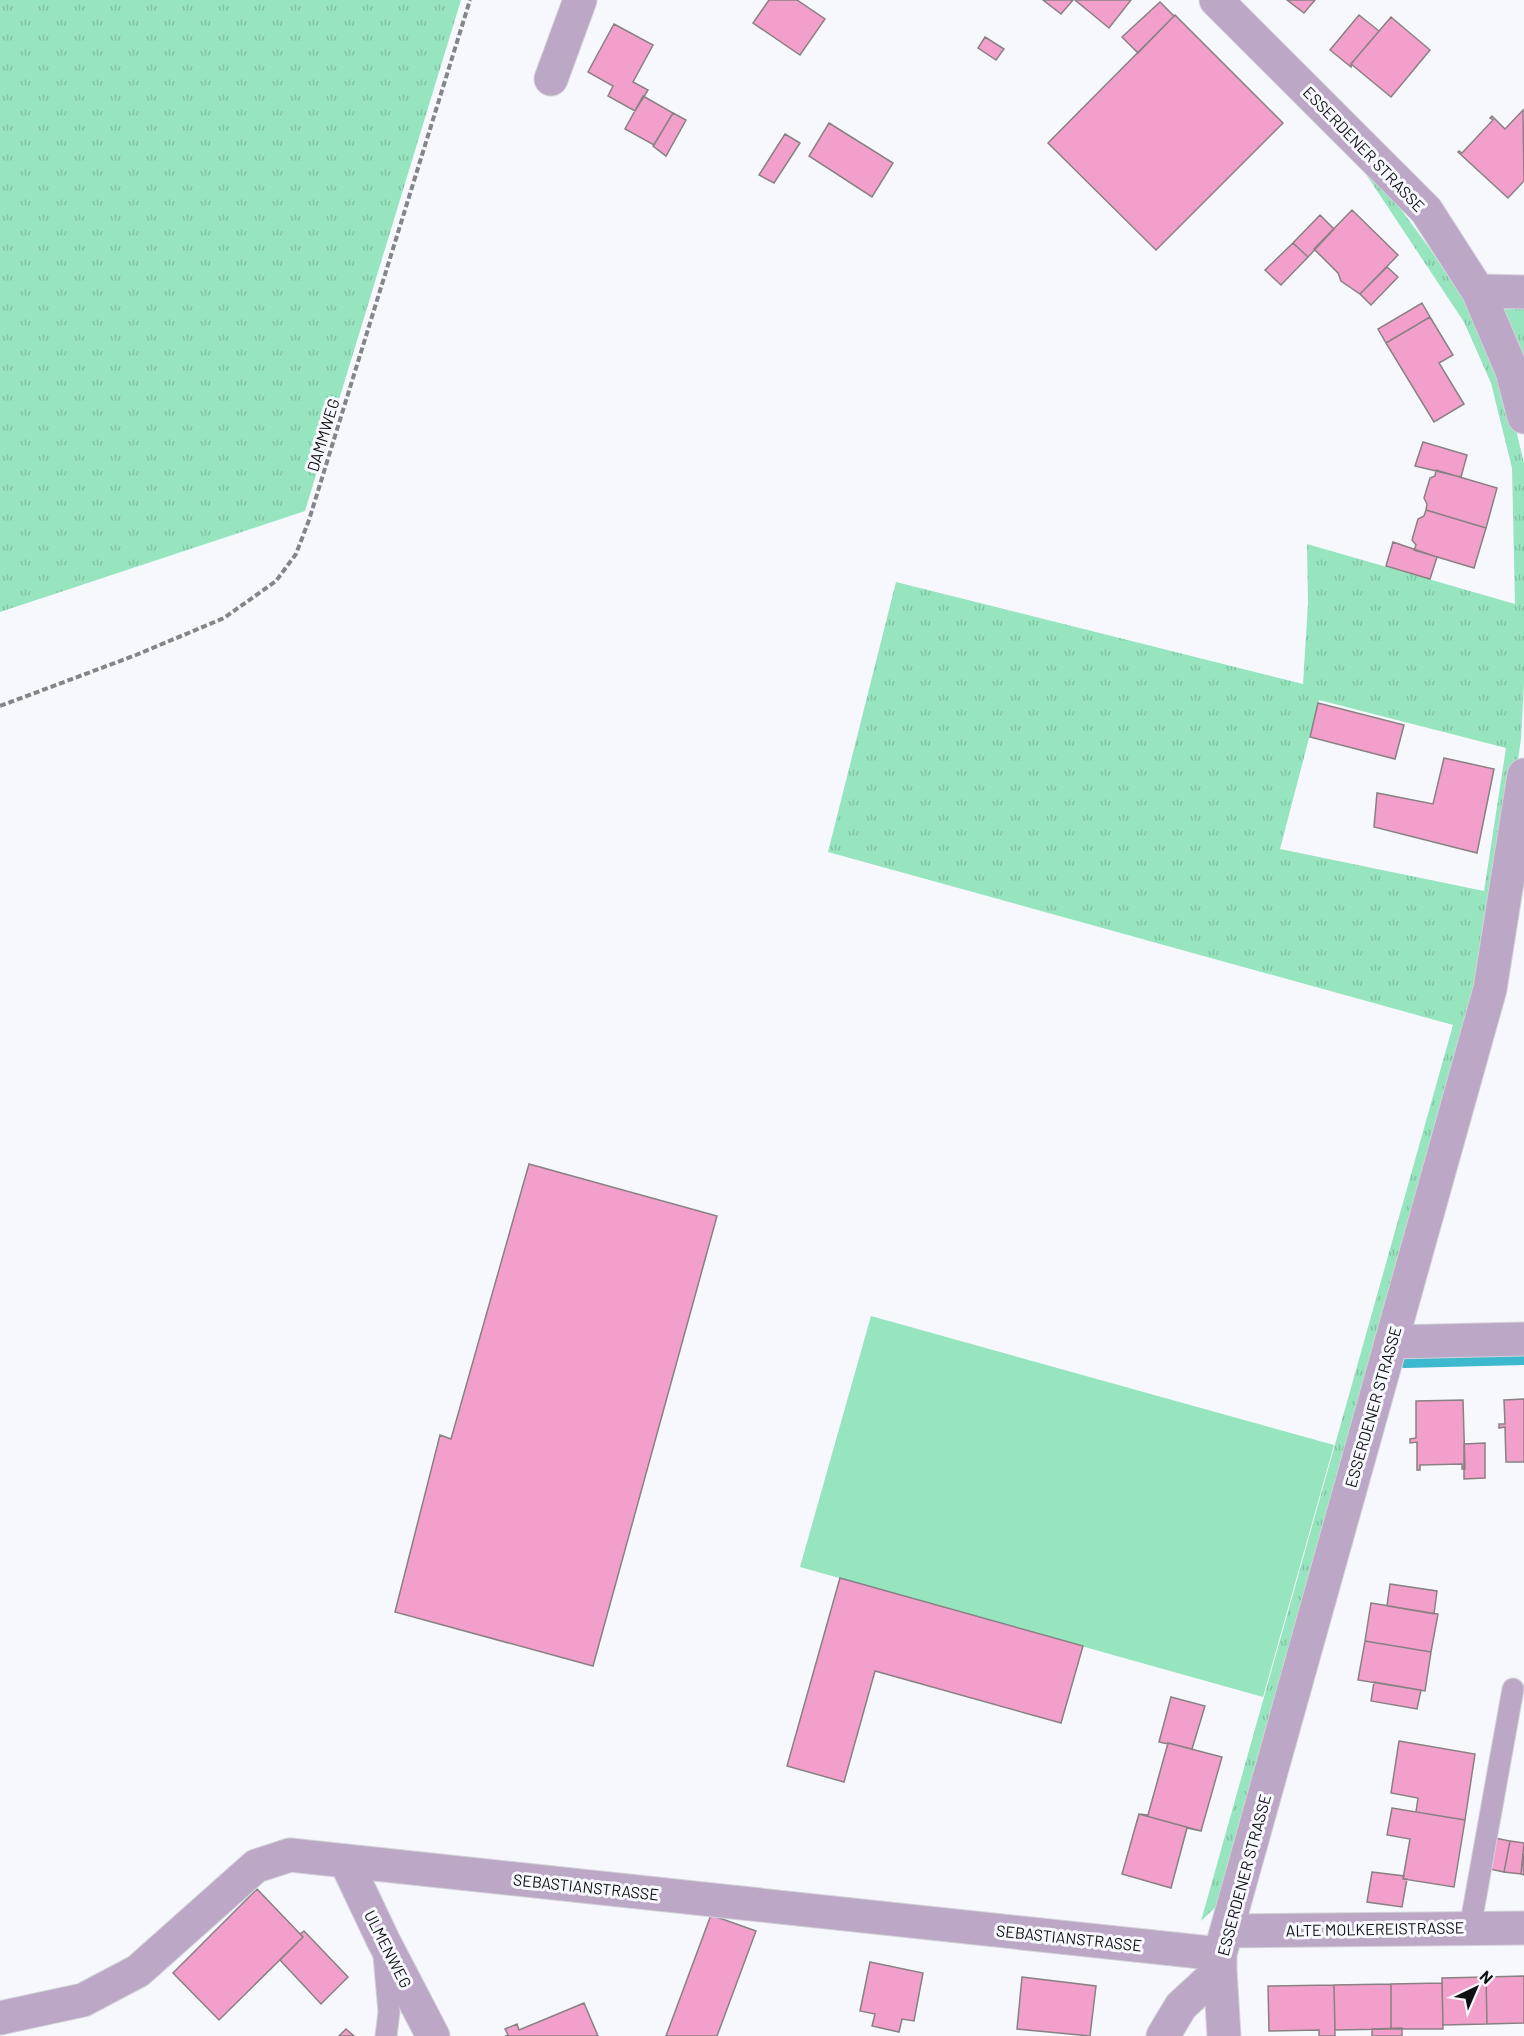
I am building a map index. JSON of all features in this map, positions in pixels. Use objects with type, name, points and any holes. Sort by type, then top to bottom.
[{"type":"street","points":[[551,79],[580,0]]},
{"type":"street","name":"ESSERDENER STRASSE","points":[[1216,0],[1426,210],[1478,291],[1512,371],[1524,417]]},
{"type":"street","points":[[1478,291],[1524,292]]},
{"type":"street","name":"ESSERDENER STRASSE","points":[[1224,2036],[1222,1952],[1490,989],[1524,775]]},
{"type":"street","points":[[1391,1342],[1524,1339]]},
{"type":"street","name":"SEBASTIANSTRASSE","points":[[0,2018],[83,2000],[138,1971],[256,1866],[290,1855],[1222,1952]]},
{"type":"street","name":"ULMENWEG","points":[[346,1862],[433,2036]]},
{"type":"street","name":"ALTE MOLKEREISTRASSE","points":[[1222,1952],[1470,1928],[1524,1928]]},
{"type":"street","points":[[1163,2036],[1181,2006],[1222,1952]]},
{"type":"lane","points":[[1470,1928],[1514,1689]]},
{"type":"lane","points":[[383,1940],[389,2012],[386,2036]]},
{"type":"path","name":"DAMMWEG","points":[[0,706],[136,655],[224,618],[276,581],[296,554],[470,0]]},
{"type":"green space","points":[[0,0],[461,0],[305,511],[0,612]]},
{"type":"green space","points":[[1346,144],[1381,182],[1430,249],[1474,315],[1504,380],[1524,463],[1524,684],[1521,739],[1502,871],[1485,958],[1219,1904],[1201,1921],[1453,1025],[828,852],[896,582],[1303,684],[1308,604],[1307,544],[1515,604],[1512,468],[1491,383],[1464,322]],"holes":[[[1319,700],[1506,748],[1484,891],[1280,849]]]},
{"type":"green space","points":[[1524,303],[1524,374],[1503,314],[1507,306]]},
{"type":"green space","points":[[871,1316],[1334,1445],[1263,1697],[800,1567]]},
{"type":"building","points":[[769,0],[797,0],[825,19],[800,55],[753,23]]},
{"type":"building","points":[[1043,0],[1073,0],[1061,14]]},
{"type":"building","points":[[1075,0],[1131,0],[1109,28]]},
{"type":"building","points":[[1287,0],[1315,0],[1304,13]]},
{"type":"building","points":[[1160,2],[1174,16],[1138,53],[1122,37]]},
{"type":"building","points":[[1175,15],[1283,123],[1156,250],[1048,143]]},
{"type":"building","points":[[1359,15],[1379,31],[1351,64],[1351,67],[1330,50]]},
{"type":"building","points":[[1391,17],[1430,50],[1391,97],[1351,64]]},
{"type":"building","points":[[614,24],[653,45],[633,82],[648,90],[635,111],[608,96],[613,86],[588,72]]},
{"type":"building","points":[[985,37],[1004,49],[996,60],[978,48]]},
{"type":"building","points":[[643,96],[673,113],[654,145],[625,129]]},
{"type":"building","points":[[1523,110],[1524,181],[1508,198],[1458,152],[1462,153],[1493,120],[1490,118],[1492,116],[1505,129]]},
{"type":"building","points":[[673,113],[686,120],[666,156],[653,146]]},
{"type":"building","points":[[829,123],[893,163],[872,197],[809,156]]},
{"type":"building","points":[[785,134],[800,143],[774,183],[759,175]]},
{"type":"building","points":[[1352,210],[1398,255],[1360,294],[1341,281],[1338,273],[1314,249]]},
{"type":"building","points":[[1320,215],[1334,229],[1308,257],[1293,243]]},
{"type":"building","points":[[1293,243],[1308,257],[1281,285],[1265,270]]},
{"type":"building","points":[[1387,267],[1398,277],[1371,305],[1360,294]]},
{"type":"building","points":[[1422,303],[1430,317],[1386,343],[1378,329]]},
{"type":"building","points":[[1430,317],[1453,355],[1439,363],[1464,404],[1434,422],[1386,343]]},
{"type":"building","points":[[1423,442],[1467,455],[1461,477],[1415,466]]},
{"type":"building","points":[[1436,470],[1497,488],[1486,528],[1426,510],[1427,504],[1424,498],[1430,478],[1435,476]]},
{"type":"building","points":[[1426,510],[1486,528],[1474,568],[1414,550],[1416,545],[1412,540],[1418,519],[1424,516]]},
{"type":"building","points":[[1393,542],[1437,557],[1430,579],[1386,566]]},
{"type":"building","points":[[1318,703],[1404,725],[1395,759],[1310,737]]},
{"type":"building","points":[[1444,758],[1494,769],[1477,853],[1374,827],[1377,793],[1433,804]]},
{"type":"building","points":[[529,1164],[717,1216],[593,1666],[395,1612],[440,1435],[451,1439]]},
{"type":"building","points":[[1524,1399],[1524,1462],[1506,1462],[1505,1427],[1499,1428],[1499,1424],[1505,1424],[1504,1400]]},
{"type":"building","points":[[1463,1400],[1465,1469],[1462,1469],[1462,1464],[1420,1465],[1420,1470],[1417,1470],[1417,1442],[1410,1443],[1410,1439],[1416,1438],[1416,1401]]},
{"type":"building","points":[[1485,1443],[1485,1478],[1464,1479],[1464,1444]]},
{"type":"building","points":[[840,1578],[1083,1646],[1061,1723],[875,1671],[844,1782],[787,1766]]},
{"type":"building","points":[[1390,1584],[1437,1591],[1434,1614],[1387,1606]]},
{"type":"building","points":[[1371,1603],[1438,1614],[1431,1652],[1365,1641]]},
{"type":"building","points":[[1365,1641],[1431,1652],[1425,1691],[1358,1680]]},
{"type":"building","points":[[1374,1682],[1421,1690],[1417,1709],[1371,1701]]},
{"type":"building","points":[[1171,1697],[1205,1706],[1192,1749],[1159,1742]]},
{"type":"building","points":[[1399,1741],[1475,1754],[1465,1820],[1416,1812],[1418,1798],[1391,1793]]},
{"type":"building","points":[[1168,1743],[1222,1757],[1201,1831],[1139,1814],[1148,1815]]},
{"type":"building","points":[[1392,1808],[1465,1820],[1454,1887],[1403,1879],[1410,1839],[1387,1835]]},
{"type":"building","points":[[1139,1814],[1201,1831],[1187,1828],[1171,1888],[1122,1874]]},
{"type":"building","points":[[1495,1838],[1510,1841],[1504,1872],[1490,1869]]},
{"type":"building","points":[[1510,1841],[1524,1843],[1521,1874],[1504,1872]]},
{"type":"building","points":[[1524,1853],[1524,1875],[1521,1874]]},
{"type":"building","points":[[1372,1872],[1404,1876],[1403,1879],[1407,1879],[1402,1907],[1367,1902]]},
{"type":"building","points":[[257,1889],[303,1937],[219,2020],[173,1973]]},
{"type":"building","points":[[711,1915],[756,1931],[717,2036],[666,2036]]},
{"type":"building","points":[[304,1931],[348,1977],[321,2004],[280,1960],[303,1937],[300,1934]]},
{"type":"building","points":[[870,1962],[923,1973],[914,2021],[902,2019],[899,2032],[872,2026],[875,2014],[860,2011]]},
{"type":"building","points":[[1524,1976],[1524,2023],[1487,2024],[1486,1977]]},
{"type":"building","points":[[1022,1977],[1096,1986],[1090,2036],[1017,2029]]},
{"type":"building","points":[[1486,1977],[1487,2024],[1443,2025],[1442,1978]]},
{"type":"building","points":[[1442,1983],[1443,2029],[1391,2029],[1391,1984]]},
{"type":"building","points":[[1391,1984],[1391,2029],[1335,2030],[1334,1985]]},
{"type":"building","points":[[1334,1985],[1335,2036],[1319,2036],[1319,2030],[1269,2031],[1268,1986]]},
{"type":"building","points":[[584,2003],[598,2036],[505,2036],[508,2035],[505,2029],[517,2024],[519,2030]]},
{"type":"building","points":[[1402,2028],[1402,2036],[1372,2036],[1372,2029]]},
{"type":"building","points":[[346,2029],[354,2036],[339,2036]]},
{"type":"waterway","points":[[1404,1363],[1524,1360]]}]
